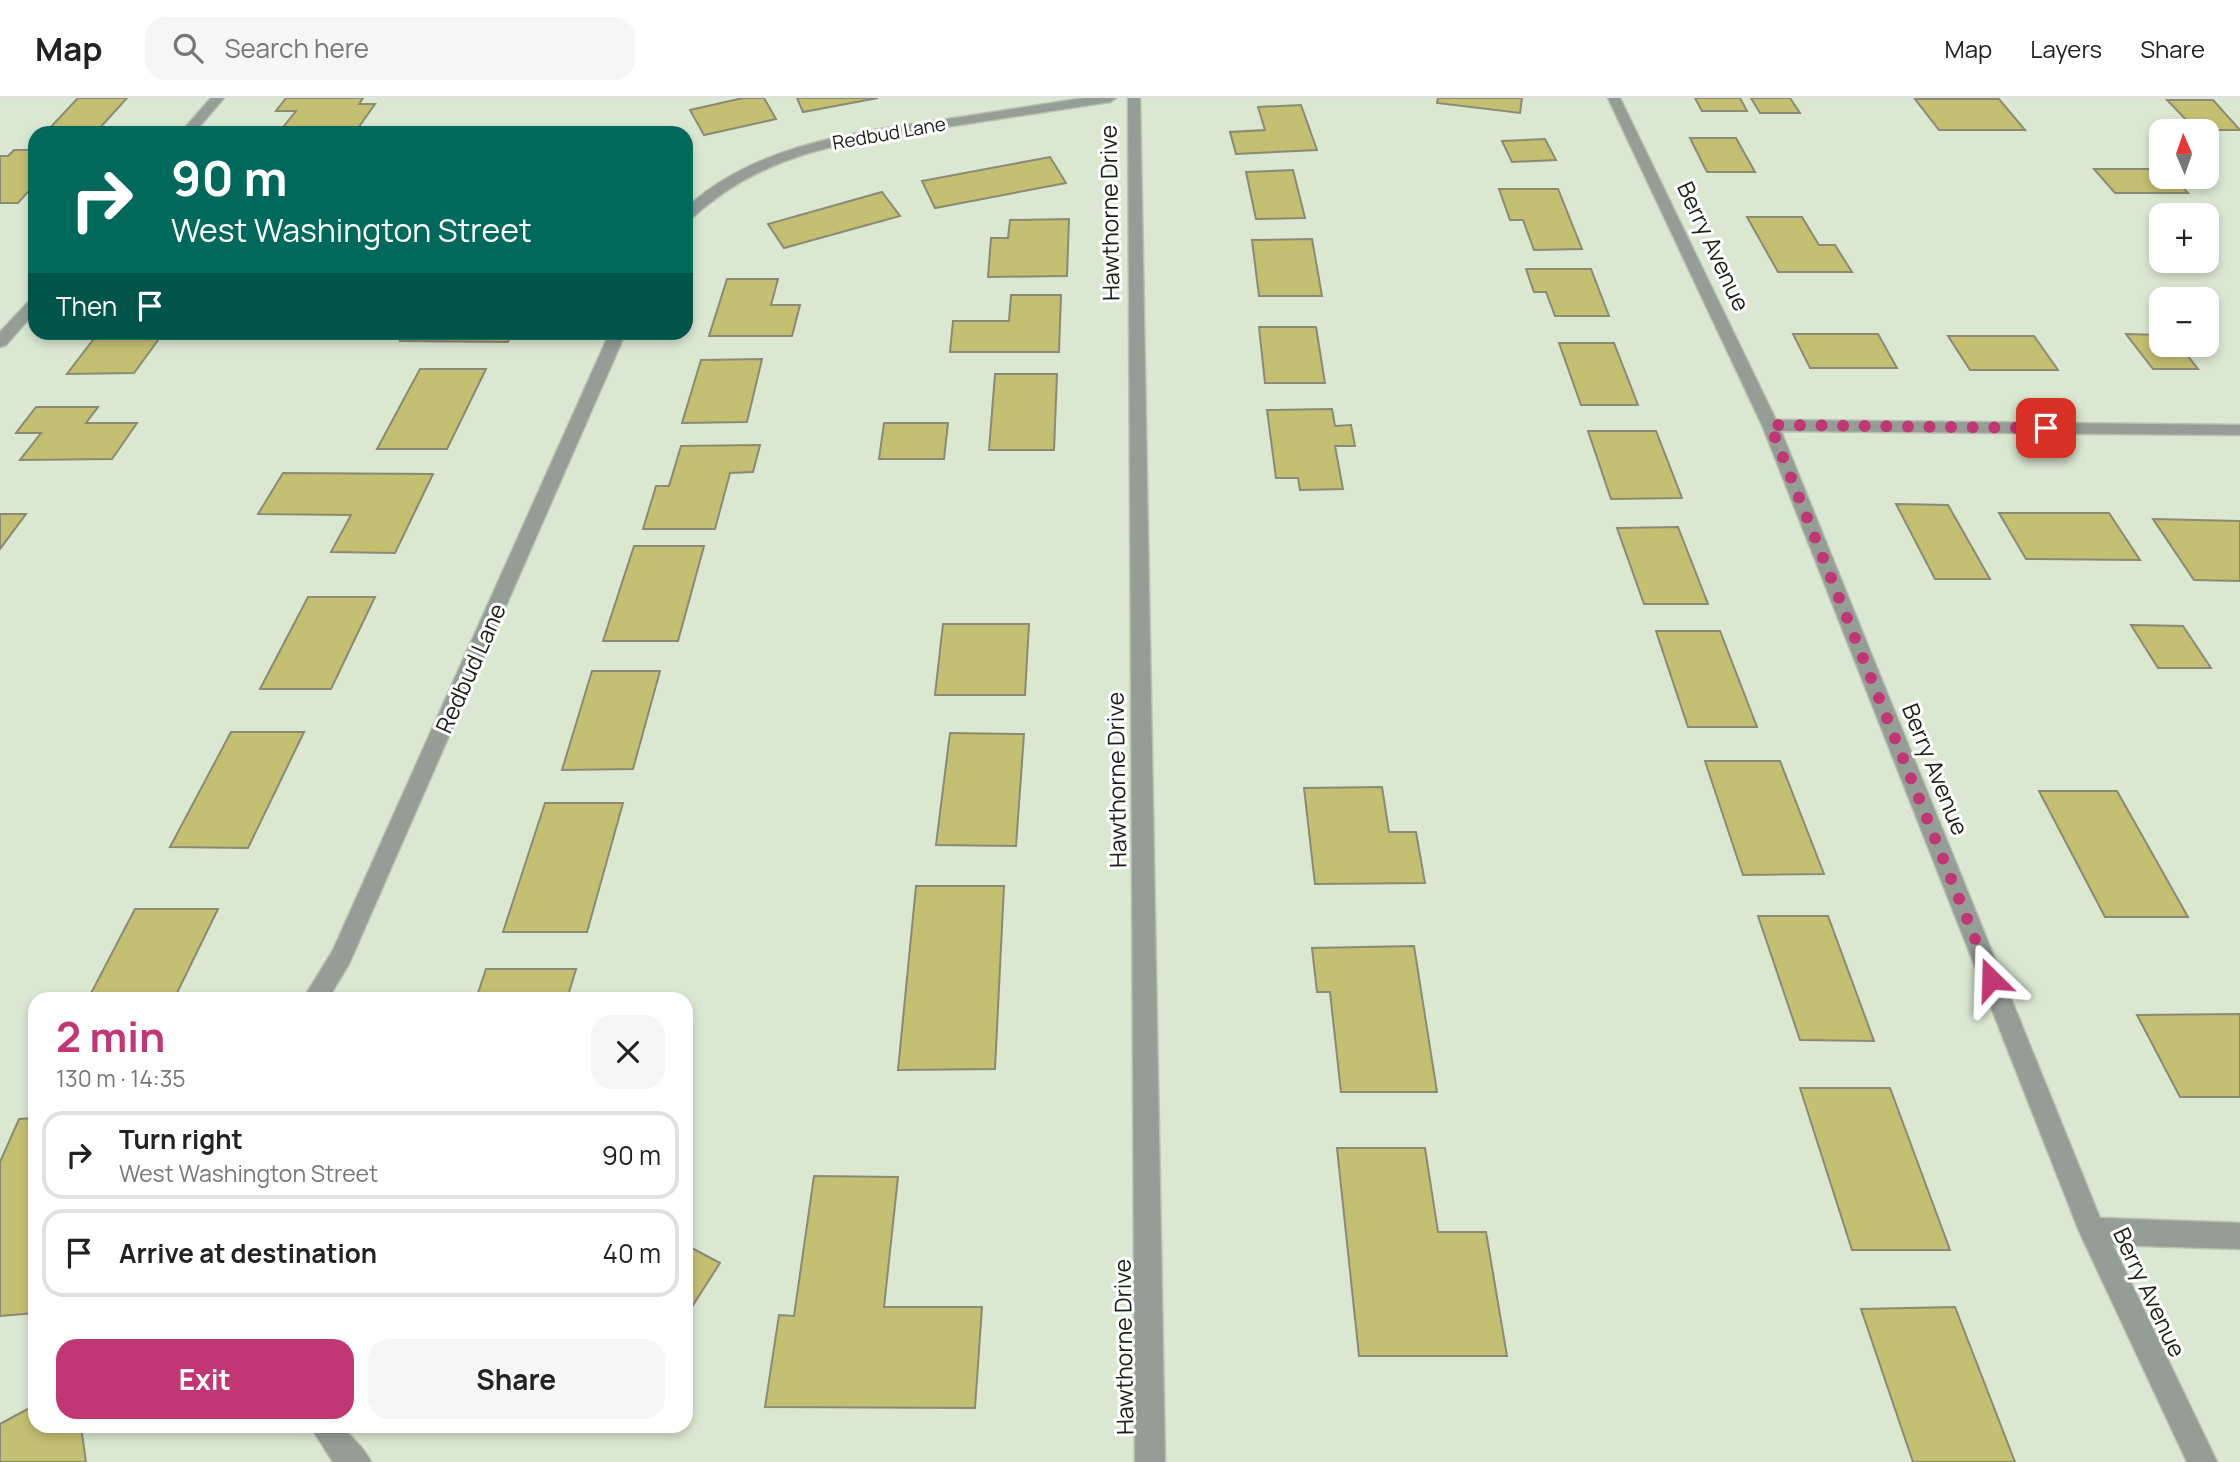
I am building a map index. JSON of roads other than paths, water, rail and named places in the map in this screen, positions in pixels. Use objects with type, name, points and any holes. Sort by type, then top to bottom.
[{"type":"street","points":[[193,126],[218,98]]},
{"type":"street","name":"Redbud Lane","points":[[693,210],[722,187],[757,168],[796,152],[842,139],[1110,98]]},
{"type":"street","name":"Hawthorne Drive","points":[[1134,98],[1150,1462]]},
{"type":"street","name":"Berry Avenue","points":[[1614,98],[1770,425],[2092,1231],[2202,1462]]},
{"type":"street","points":[[0,342],[28,311]]},
{"type":"street","name":"Redbud Lane","points":[[319,992],[341,957],[614,340]]},
{"type":"street","points":[[1770,425],[2240,430]]},
{"type":"street","points":[[2092,1231],[2240,1236]]},
{"type":"street","points":[[329,1433],[346,1455],[356,1462]]}]
